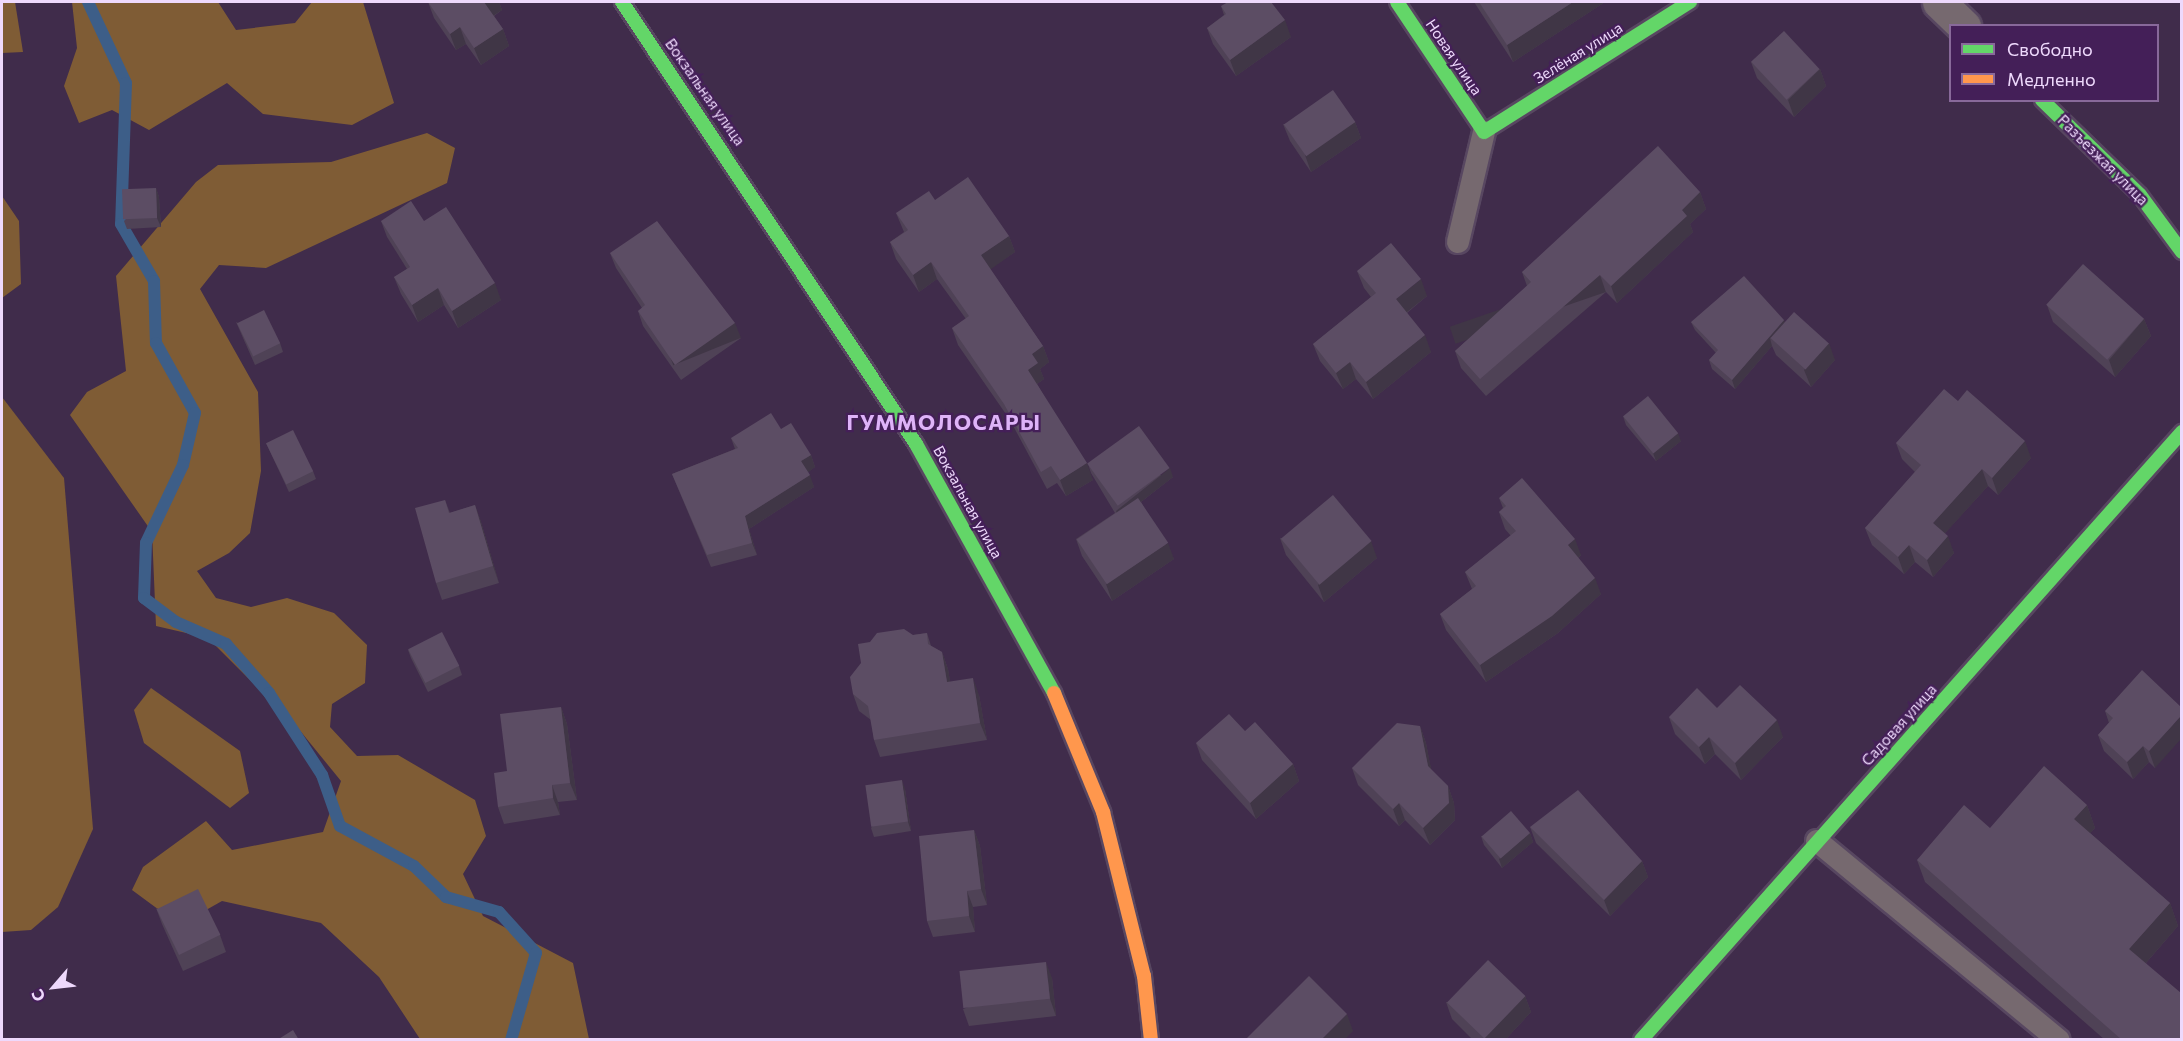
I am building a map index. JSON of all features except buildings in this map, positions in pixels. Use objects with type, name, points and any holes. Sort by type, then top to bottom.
[{"type":"street","name":"Вокзальная улица","points":[[622,2],[916,444],[1069,719],[1103,812],[1144,976],[1151,1040]]},
{"type":"street","name":"Новая улица","points":[[1396,2],[1484,132]]},
{"type":"street","name":"Зелёная улица","points":[[1484,132],[1690,2]]},
{"type":"street","points":[[1939,2],[1962,24]]},
{"type":"street","name":"Разъезжая улица","points":[[2044,102],[2140,195],[2181,252]]},
{"type":"street","name":"Садовая улица","points":[[1641,1040],[2181,432]]},
{"type":"lane","points":[[1458,242],[1484,132]]},
{"type":"lane","points":[[1817,841],[2058,1040]]},
{"type":"shaded area","points":[[2,2],[15,2],[23,52],[2,53]]},
{"type":"shaded area","points":[[72,2],[218,2],[236,30],[295,23],[312,2],[363,2],[394,103],[352,125],[263,114],[227,83],[149,130],[112,110],[79,123],[64,86],[77,48]]},
{"type":"shaded area","points":[[427,133],[455,148],[447,183],[266,268],[219,265],[200,289],[258,392],[261,471],[250,533],[229,553],[197,571],[216,598],[251,607],[287,598],[334,613],[367,645],[365,683],[332,704],[330,727],[357,756],[398,755],[475,800],[486,836],[463,874],[483,916],[573,963],[589,1039],[420,1039],[379,977],[321,923],[222,901],[199,914],[170,918],[132,890],[143,867],[206,821],[232,850],[323,832],[341,781],[297,727],[208,638],[156,626],[152,532],[70,415],[87,392],[126,371],[116,276],[196,182],[218,165],[331,162]]},
{"type":"shaded area","points":[[2,196],[19,221],[21,284],[2,298]]},
{"type":"shaded area","points":[[2,397],[64,478],[93,829],[58,907],[31,930],[2,932]]},
{"type":"shaded area","points":[[151,688],[240,751],[249,793],[230,808],[144,743],[134,710]]},
{"type":"waterway","points":[[88,2],[126,83],[121,224],[154,281],[156,343],[195,413],[183,465],[146,543],[144,598],[176,622],[226,644],[269,693],[322,775],[340,826],[414,866],[446,897],[499,912],[536,953],[511,1040]]},
{"type":"traffic: fast","points":[[622,2],[916,444],[1054,693]]},
{"type":"traffic: fast","points":[[1397,2],[1484,132],[1690,2]]},
{"type":"traffic: fast","points":[[2044,102],[2140,195],[2182,252]]},
{"type":"traffic: fast","points":[[1641,1040],[2182,432]]},
{"type":"traffic: slow","points":[[1054,693],[1103,812],[1144,976],[1151,1040]]},
{"type":"district","name":"ГУММОЛОСАРЫ","points":[[944,422]]}]
